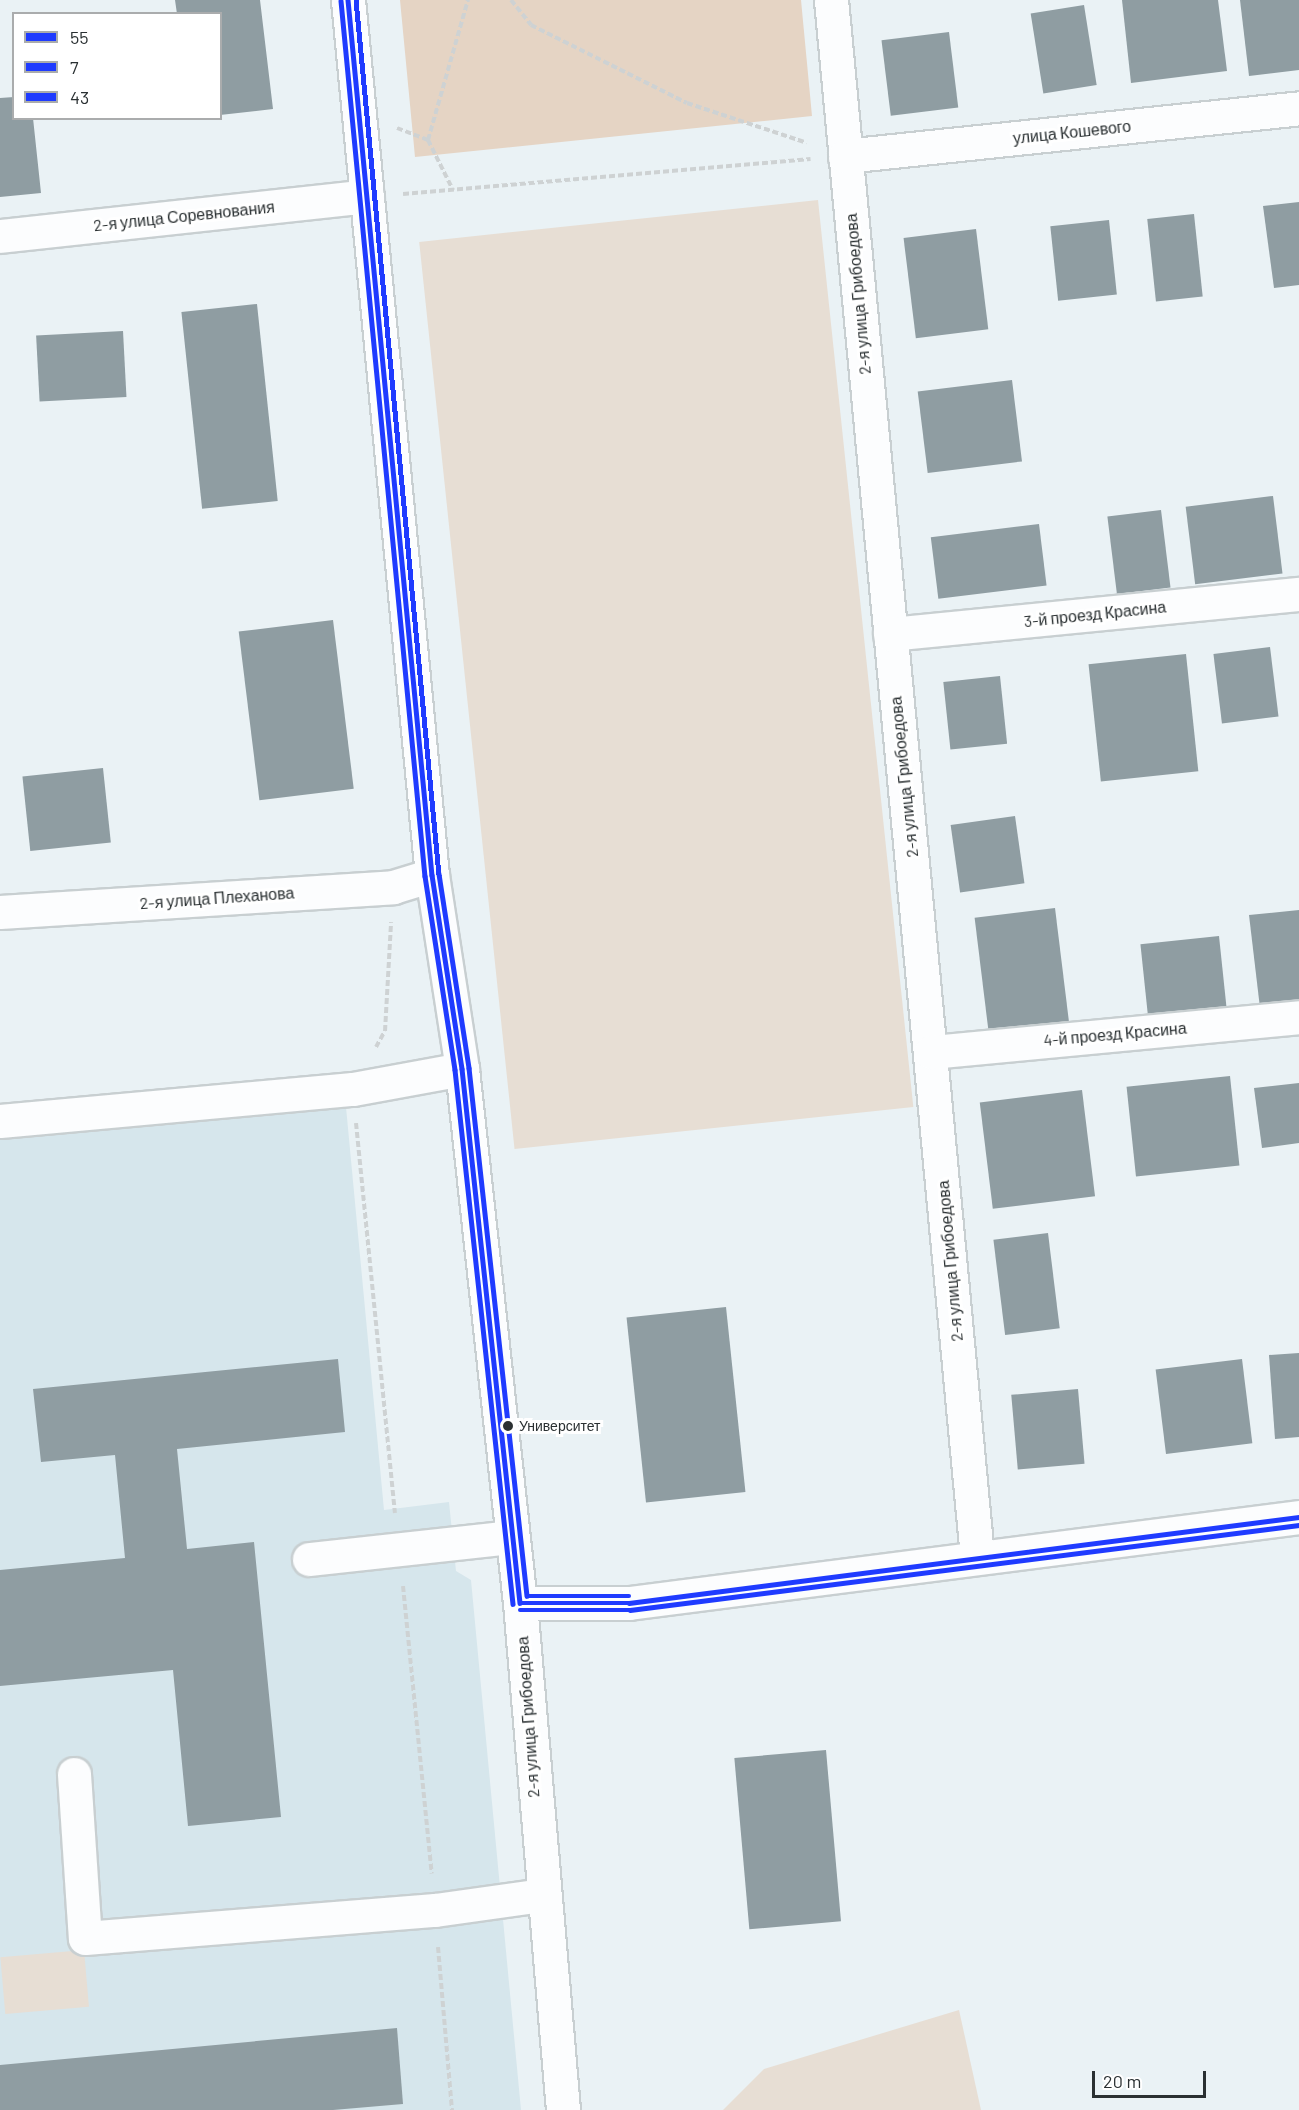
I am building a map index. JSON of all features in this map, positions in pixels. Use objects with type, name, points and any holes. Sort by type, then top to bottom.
[{"type":"street","name":"2-я улица Грибоедова","points":[[348,0],[432,875],[462,1069],[520,1603],[542,1895],[563,2110]]},
{"type":"street","name":"2-я улица Грибоедова","points":[[831,0],[977,1555]]},
{"type":"street","name":"улица Кошевого","points":[[845,156],[1299,108]]},
{"type":"street","name":"2-я улица Соревнования","points":[[0,236],[368,196]]},
{"type":"street","name":"3-й проезд Красина","points":[[890,634],[1299,594]]},
{"type":"street","name":"2-я улица Плеханова","points":[[0,912],[393,887],[432,875]]},
{"type":"street","name":"4-й проезд Красина","points":[[931,1052],[1299,1017]]},
{"type":"street","points":[[0,1121],[353,1089],[462,1069]]},
{"type":"street","points":[[520,1603],[629,1604],[977,1555],[1299,1517]]},
{"type":"street","points":[[309,1560],[512,1537]]},
{"type":"street","points":[[74,1774],[85,1938],[435,1910],[542,1895]]},
{"type":"path","points":[[453,190],[428,140],[468,0]]},
{"type":"path","points":[[511,0],[531,25],[687,103],[845,156]]},
{"type":"path","points":[[361,125],[395,128],[428,140]]},
{"type":"path","points":[[368,196],[845,156]]},
{"type":"path","points":[[393,887],[385,1031],[353,1089],[435,1910],[452,2110]]},
{"type":"shaded area","points":[[400,0],[801,0],[812,116],[415,157]]},
{"type":"shaded area","points":[[818,200],[913,1107],[515,1149],[419,242]]},
{"type":"shaded area","points":[[346,1107],[384,1510],[449,1502],[456,1571],[471,1580],[521,2110],[0,2110],[0,1137]]},
{"type":"shaded area","points":[[84,1950],[89,2007],[5,2014],[0,1957]]},
{"type":"shaded area","points":[[959,2010],[981,2110],[723,2110],[764,2069]]},
{"type":"building","points":[[175,0],[260,0],[273,109],[222,115],[222,12],[177,12]]},
{"type":"building","points":[[1122,0],[1218,0],[1227,71],[1131,83]]},
{"type":"building","points":[[1240,0],[1299,0],[1299,70],[1249,76]]},
{"type":"building","points":[[1084,5],[1097,85],[1043,93],[1031,13]]},
{"type":"building","points":[[949,32],[958,107],[891,116],[882,40]]},
{"type":"building","points":[[12,97],[12,120],[33,120],[41,193],[0,197],[0,98]]},
{"type":"building","points":[[1299,202],[1299,285],[1274,288],[1263,206]]},
{"type":"building","points":[[1194,214],[1203,297],[1156,301],[1147,219]]},
{"type":"building","points":[[1109,220],[1117,295],[1058,301],[1050,226]]},
{"type":"building","points":[[976,229],[988,329],[916,338],[904,238]]},
{"type":"building","points":[[257,304],[278,501],[202,509],[181,312]]},
{"type":"building","points":[[123,331],[126,397],[40,401],[36,336]]},
{"type":"building","points":[[1012,380],[1022,461],[928,473],[918,392]]},
{"type":"building","points":[[1273,496],[1283,573],[1195,584],[1186,507]]},
{"type":"building","points":[[1161,510],[1171,587],[1117,594],[1107,517]]},
{"type":"building","points":[[1039,524],[1047,586],[938,599],[931,537]]},
{"type":"building","points":[[333,620],[354,789],[259,800],[239,632]]},
{"type":"building","points":[[1270,647],[1279,716],[1222,723],[1213,654]]},
{"type":"building","points":[[1186,654],[1198,771],[1101,782],[1089,664]]},
{"type":"building","points":[[1000,676],[1007,744],[950,750],[943,682]]},
{"type":"building","points":[[103,768],[111,843],[30,851],[22,776]]},
{"type":"building","points":[[1015,816],[1024,883],[960,892],[951,825]]},
{"type":"building","points":[[1055,908],[1069,1025],[989,1035],[975,918]]},
{"type":"building","points":[[1299,910],[1299,1003],[1260,1008],[1249,915]]},
{"type":"building","points":[[1219,936],[1227,1012],[1148,1020],[1140,944]]},
{"type":"building","points":[[1230,1076],[1239,1166],[1136,1176],[1127,1087]]},
{"type":"building","points":[[1299,1083],[1299,1143],[1262,1148],[1254,1088]]},
{"type":"building","points":[[1082,1090],[1095,1196],[993,1209],[980,1103]]},
{"type":"building","points":[[1048,1233],[1060,1328],[1005,1335],[993,1240]]},
{"type":"building","points":[[726,1307],[745,1492],[646,1502],[627,1317]]},
{"type":"building","points":[[1299,1353],[1299,1437],[1275,1439],[1269,1355]]},
{"type":"building","points":[[338,1359],[345,1432],[177,1449],[187,1549],[254,1542],[281,1817],[188,1826],[173,1670],[0,1686],[0,1570],[125,1558],[115,1455],[41,1462],[33,1389]]},
{"type":"building","points":[[1242,1359],[1252,1443],[1166,1454],[1156,1370]]},
{"type":"building","points":[[1078,1389],[1085,1464],[1018,1470],[1011,1395]]},
{"type":"building","points":[[826,1750],[841,1921],[749,1929],[734,1758]]},
{"type":"building","points":[[397,2028],[403,2104],[333,2110],[0,2110],[0,2065]]},
{"type":"transit line","name":"55","points":[[348,0],[432,875],[462,1069],[520,1603]]},
{"type":"transit line","name":"43","points":[[356,0],[439,874],[469,1068],[527,1596],[629,1596]]},
{"type":"transit line","name":"7","points":[[341,1],[425,876],[455,1070],[513,1604]]},
{"type":"transit line","name":"55","points":[[520,1603],[629,1603],[1299,1517]]},
{"type":"transit line","name":"7","points":[[520,1610],[630,1610],[1299,1525]]},
{"type":"place","name":"Университет","points":[[508,1426]]}]
